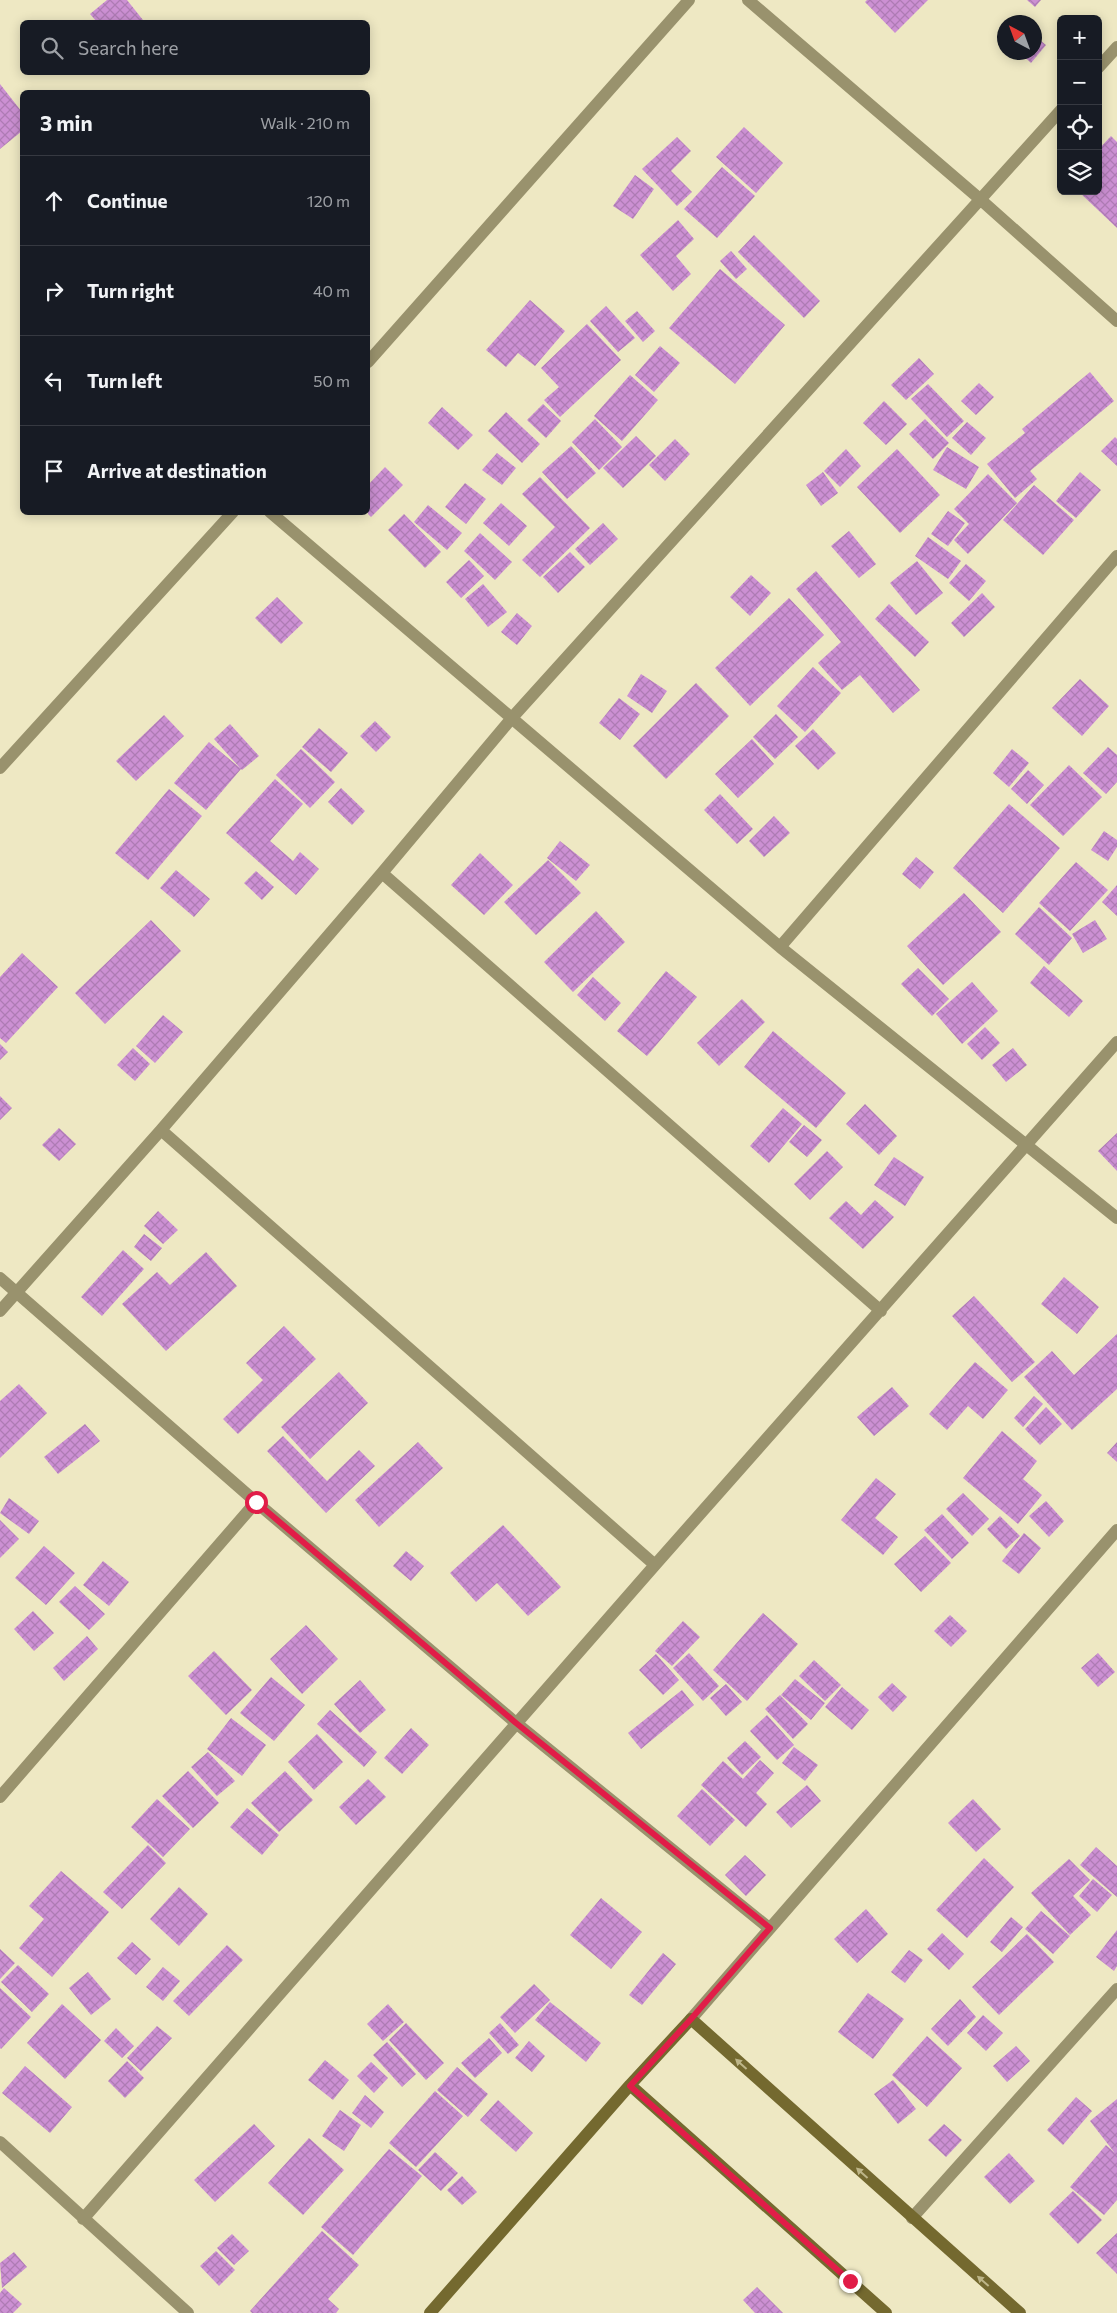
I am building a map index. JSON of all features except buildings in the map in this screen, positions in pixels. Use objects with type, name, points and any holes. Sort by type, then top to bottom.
[{"type":"main road","points":[[430,2313],[691,2019],[1020,2313]]},
{"type":"main road","points":[[630,2086],[886,2313]]},
{"type":"street","points":[[370,360],[689,0]]},
{"type":"street","points":[[748,0],[982,200],[1117,321]]},
{"type":"street","points":[[1102,64],[1117,47]]},
{"type":"street","points":[[0,1311],[161,1130],[382,873],[511,719],[982,200],[1057,115]]},
{"type":"street","points":[[0,768],[230,515]]},
{"type":"street","points":[[273,515],[780,947],[1117,1218]]},
{"type":"street","points":[[780,947],[1117,556]]},
{"type":"street","points":[[382,873],[881,1311]]},
{"type":"street","points":[[83,2219],[654,1564],[881,1311],[1117,1042]]},
{"type":"street","points":[[161,1130],[654,1564]]},
{"type":"street","points":[[0,1278],[256,1502],[516,1723],[770,1928]]},
{"type":"street","points":[[0,1797],[256,1502]]},
{"type":"street","points":[[691,2019],[1117,1530]]},
{"type":"street","points":[[912,2218],[1117,1989]]},
{"type":"street","points":[[0,2142],[188,2313]]},
{"type":"route","points":[[256,1502],[516,1723],[770,1928],[630,2086],[850,2281]]}]
